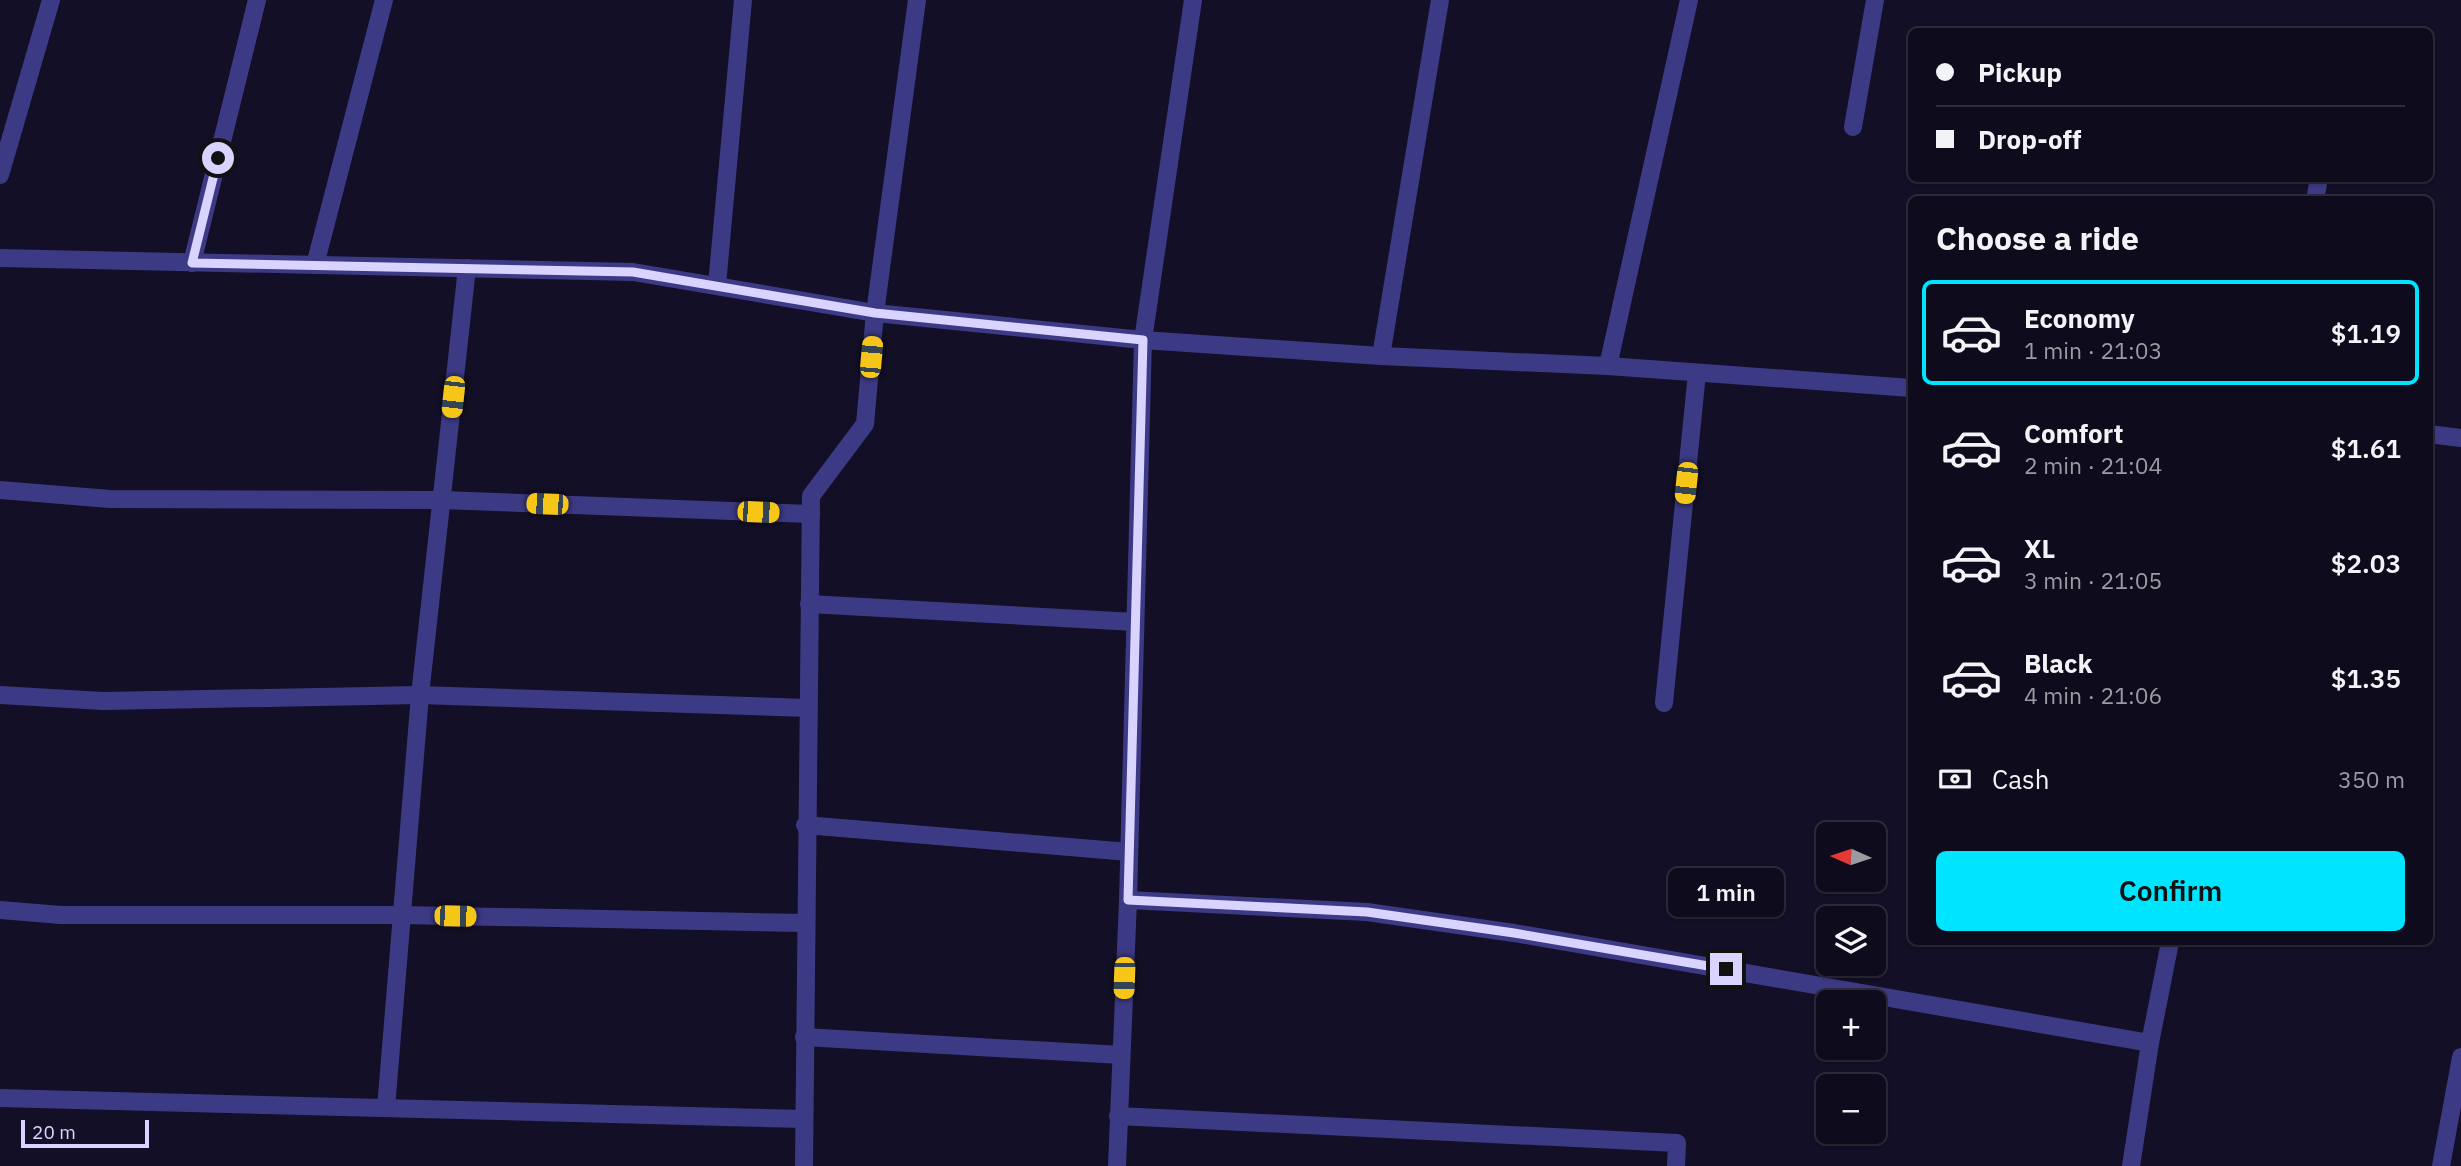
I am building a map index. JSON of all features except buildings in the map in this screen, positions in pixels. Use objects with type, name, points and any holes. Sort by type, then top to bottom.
[{"type":"street","points":[[0,176],[51,0]]},
{"type":"street","points":[[192,263],[257,0]]},
{"type":"street","points":[[315,265],[384,0]]},
{"type":"street","points":[[717,285],[743,0]]},
{"type":"street","points":[[804,1166],[805,825],[811,496],[864,424],[875,313],[917,0]]},
{"type":"street","points":[[1117,1166],[1128,900],[1143,340],[1194,0]]},
{"type":"street","points":[[1381,356],[1440,0]]},
{"type":"street","points":[[1608,366],[1689,0]]},
{"type":"street","points":[[1853,127],[1875,0]]},
{"type":"street","points":[[0,258],[633,272],[875,313],[1143,340],[1381,356],[1608,366],[1908,387]]},
{"type":"street","points":[[386,1108],[420,695],[467,268]]},
{"type":"street","points":[[1664,703],[1697,373]]},
{"type":"street","points":[[2433,434],[2461,438]]},
{"type":"street","points":[[0,490],[110,499],[442,500],[811,514]]},
{"type":"street","points":[[809,604],[1135,622]]},
{"type":"street","points":[[0,695],[103,701],[420,695],[808,708]]},
{"type":"street","points":[[805,825],[1129,852]]},
{"type":"street","points":[[1128,900],[1367,912],[1407,917],[1528,935],[2150,1043]]},
{"type":"street","points":[[0,911],[61,915],[402,915],[805,923]]},
{"type":"street","points":[[2131,1166],[2150,1043],[2169,945]]},
{"type":"street","points":[[804,1037],[1121,1055]]},
{"type":"street","points":[[2441,1166],[2461,1057]]},
{"type":"street","points":[[0,1098],[804,1119]]},
{"type":"street","points":[[1118,1116],[1677,1143],[1676,1166]]},
{"type":"route","points":[[218,158],[192,263],[633,272],[875,313],[1143,340],[1128,900],[1367,912],[1514,933],[1726,969]]}]
